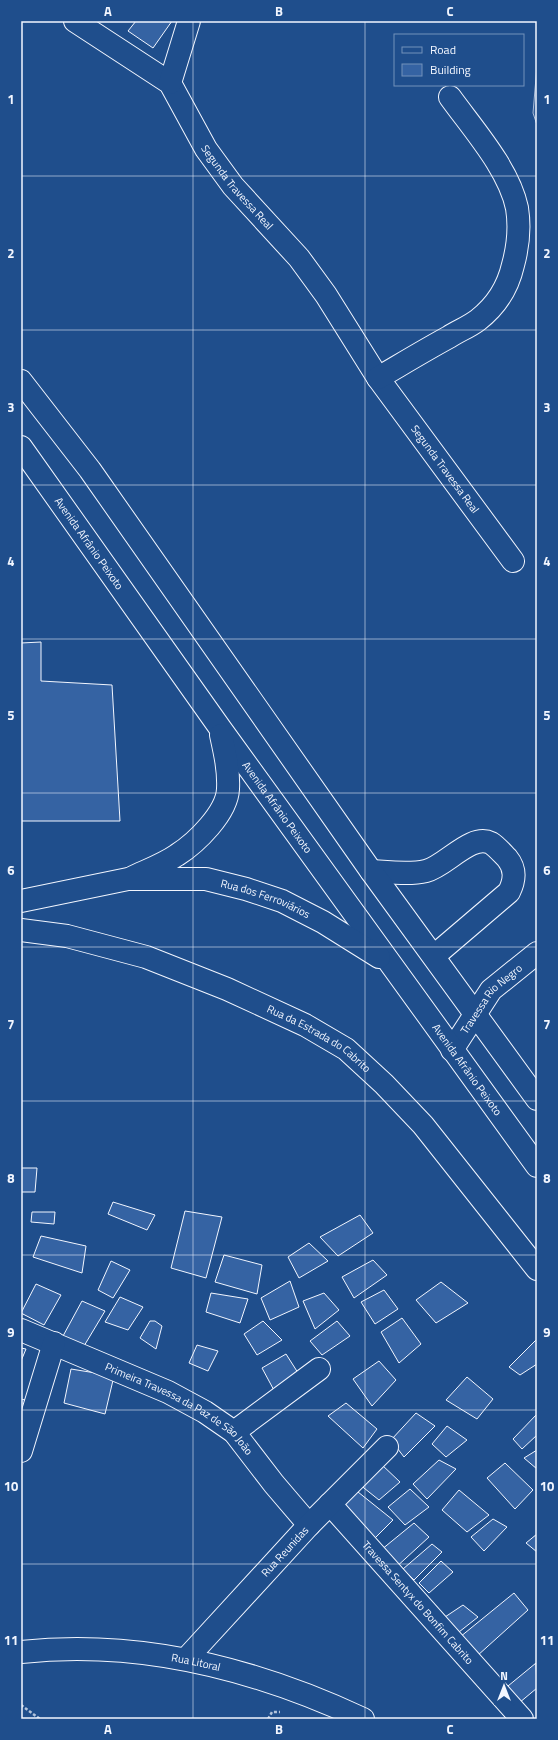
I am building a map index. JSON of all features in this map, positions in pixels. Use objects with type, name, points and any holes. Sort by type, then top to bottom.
[{"type":"street","name":"Segunda Travessa Real","points":[[75,21],[170,83],[206,149],[233,186],[299,258],[326,295],[378,378],[513,561]]},
{"type":"street","points":[[170,83],[189,21]]},
{"type":"street","points":[[378,378],[477,321],[491,309],[503,292],[516,256],[518,229],[517,208],[510,187],[499,167],[450,97]]},
{"type":"street","points":[[21,381],[90,470],[371,871],[537,1099]]},
{"type":"street","name":"Avenida Afrânio Peixoto","points":[[21,447],[220,728],[537,1166]]},
{"type":"street","name":"Rua dos Ferroviários","points":[[128,880],[177,855],[200,836],[219,815],[228,791],[227,766],[220,728]]},
{"type":"street","points":[[371,871],[414,873],[427,871],[439,866],[468,845],[479,841],[491,843],[508,859],[514,872],[514,882],[509,892],[434,956]]},
{"type":"street","name":"Rua dos Ferroviários","points":[[21,901],[128,880],[206,880],[246,889],[289,905],[323,922],[389,962]]},
{"type":"street","name":"Rua da Estrada do Cabrito","points":[[21,930],[67,936],[146,958],[227,989],[306,1025],[346,1049],[384,1084],[422,1125],[537,1269]]},
{"type":"street","name":"Travessa Rio Negro","points":[[452,1050],[491,990],[537,953]]},
{"type":"street","points":[[513,973],[537,970]]},
{"type":"street","name":"Primeira Travessa da Paz de São João","points":[[21,1330],[168,1392],[205,1412],[234,1432],[274,1484],[309,1524]]},
{"type":"street","points":[[21,1451],[54,1344]]},
{"type":"street","points":[[234,1432],[319,1369]]},
{"type":"street","name":"Rua Reunidas","points":[[186,1659],[309,1524],[387,1447]]},
{"type":"street","name":"Travessa Sentyx do Bonfim Cabrito","points":[[330,1504],[522,1719]]},
{"type":"street","name":"Rua Litoral","points":[[21,1652],[91,1649],[141,1652],[186,1659],[258,1677],[332,1704],[363,1719]]},
{"type":"path","points":[[21,1705],[40,1719]]},
{"type":"shaded area","points":[[537,66],[537,125],[533,113]]},
{"type":"building","points":[[136,21],[172,21],[153,48],[128,31]]},
{"type":"building","points":[[41,642],[41,681],[112,685],[120,821],[21,821],[21,643]]},
{"type":"building","points":[[21,1168],[37,1168],[35,1192],[21,1192]]},
{"type":"building","points":[[113,1202],[155,1215],[147,1230],[108,1214]]},
{"type":"building","points":[[185,1211],[222,1217],[206,1278],[171,1268]]},
{"type":"building","points":[[32,1212],[55,1212],[54,1224],[31,1222]]},
{"type":"building","points":[[360,1215],[373,1233],[338,1256],[320,1237]]},
{"type":"building","points":[[41,1236],[86,1246],[82,1273],[33,1257]]},
{"type":"building","points":[[309,1243],[328,1261],[299,1278],[288,1257]]},
{"type":"building","points":[[224,1255],[262,1265],[257,1294],[215,1282]]},
{"type":"building","points":[[373,1260],[387,1275],[354,1298],[342,1277]]},
{"type":"building","points":[[111,1261],[130,1270],[113,1298],[98,1290]]},
{"type":"building","points":[[290,1281],[299,1307],[270,1320],[261,1298]]},
{"type":"building","points":[[441,1282],[468,1303],[436,1323],[416,1300]]},
{"type":"building","points":[[36,1284],[61,1295],[44,1325],[21,1313]]},
{"type":"building","points":[[384,1290],[398,1309],[375,1324],[361,1302]]},
{"type":"building","points":[[211,1293],[248,1299],[240,1323],[206,1312]]},
{"type":"building","points":[[324,1293],[339,1310],[315,1329],[303,1301]]},
{"type":"building","points":[[120,1297],[143,1307],[128,1330],[105,1322]]},
{"type":"building","points":[[82,1301],[105,1311],[84,1346],[63,1336]]},
{"type":"building","points":[[402,1318],[421,1344],[399,1363],[381,1332]]},
{"type":"building","points":[[150,1321],[155,1321],[162,1326],[156,1349],[140,1338]]},
{"type":"building","points":[[263,1321],[282,1340],[257,1355],[244,1334]]},
{"type":"building","points":[[337,1321],[350,1336],[322,1355],[310,1341]]},
{"type":"building","points":[[537,1339],[537,1364],[520,1375],[509,1367]]},
{"type":"building","points":[[197,1345],[218,1351],[208,1371],[189,1363]]},
{"type":"building","points":[[21,1348],[26,1349],[21,1361]]},
{"type":"building","points":[[286,1354],[300,1376],[276,1394],[262,1368]]},
{"type":"building","points":[[379,1361],[396,1380],[372,1406],[353,1379]]},
{"type":"building","points":[[71,1369],[114,1376],[105,1414],[64,1403]]},
{"type":"building","points":[[467,1377],[493,1399],[477,1419],[446,1400]]},
{"type":"building","points":[[21,1399],[29,1401],[21,1417]]},
{"type":"building","points":[[346,1403],[377,1429],[363,1448],[328,1416]]},
{"type":"building","points":[[416,1413],[435,1426],[404,1457],[391,1440]]},
{"type":"building","points":[[537,1414],[537,1435],[522,1449],[513,1439]]},
{"type":"building","points":[[447,1426],[467,1440],[446,1457],[432,1444]]},
{"type":"building","points":[[537,1450],[537,1469],[524,1458]]},
{"type":"building","points":[[439,1460],[456,1469],[427,1499],[413,1484]]},
{"type":"building","points":[[505,1463],[533,1490],[515,1509],[487,1478]]},
{"type":"building","points":[[381,1464],[400,1482],[379,1500],[359,1484]]},
{"type":"building","points":[[410,1489],[429,1507],[405,1525],[388,1507]]},
{"type":"building","points":[[459,1490],[489,1515],[467,1532],[442,1510]]},
{"type":"building","points":[[358,1492],[393,1520],[371,1542],[343,1506]]},
{"type":"building","points":[[493,1519],[507,1527],[484,1551],[471,1537]]},
{"type":"building","points":[[414,1523],[429,1537],[394,1569],[381,1550]]},
{"type":"building","points":[[537,1534],[537,1552],[526,1543]]},
{"type":"building","points":[[432,1544],[442,1552],[414,1580],[403,1569]]},
{"type":"building","points":[[441,1561],[453,1572],[429,1593],[419,1583]]},
{"type":"building","points":[[514,1593],[528,1610],[477,1656],[460,1637]]},
{"type":"building","points":[[463,1605],[478,1617],[459,1632],[445,1617]]},
{"type":"building","points":[[536,1663],[537,1688],[519,1703],[508,1686]]}]
